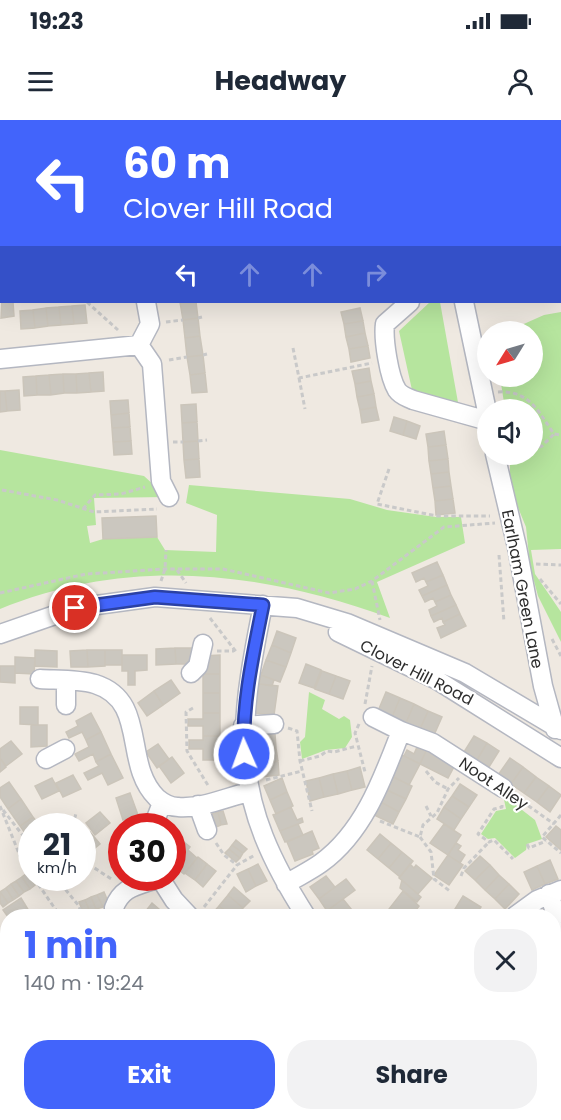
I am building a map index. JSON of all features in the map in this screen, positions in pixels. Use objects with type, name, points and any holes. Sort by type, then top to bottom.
[{"type":"street","points":[[139,345],[150,324],[146,303]]},
{"type":"street","points":[[409,303],[385,324],[388,359],[396,389],[403,396],[477,418]]},
{"type":"street","points":[[464,303],[484,399]]},
{"type":"street","points":[[0,358],[139,345]]},
{"type":"street","points":[[139,345],[152,364],[165,495]]},
{"type":"street","name":"Earlham Green Lane","points":[[497,465],[558,731]]},
{"type":"street","points":[[500,482],[502,549]]},
{"type":"street","name":"Clover Hill Road","points":[[0,634],[44,617],[118,600],[155,597],[305,610],[410,648],[465,673],[558,731]]},
{"type":"street","points":[[263,605],[251,662],[243,726],[248,788],[267,848],[285,884],[301,909]]},
{"type":"street","name":"Clover Hill Road","points":[[263,605],[338,632],[437,680],[561,758]]},
{"type":"street","points":[[191,674],[198,666],[202,648]]},
{"type":"street","points":[[40,679],[95,684],[114,694],[143,734],[136,760],[142,780],[162,803],[176,807],[206,802],[248,788]]},
{"type":"street","points":[[66,681],[66,705]]},
{"type":"street","name":"Noot Alley","points":[[367,714],[401,731],[433,743],[504,789]]},
{"type":"street","points":[[243,726],[274,724]]},
{"type":"street","points":[[285,884],[322,862],[347,839],[364,815],[380,783],[401,731]]},
{"type":"street","points":[[46,759],[65,749]]},
{"type":"street","points":[[206,802],[207,830]]},
{"type":"street","points":[[158,813],[162,803]]},
{"type":"street","points":[[114,908],[118,896],[124,891]]},
{"type":"street","points":[[168,891],[174,900],[190,909]]},
{"type":"street","points":[[531,909],[555,892]]},
{"type":"street","points":[[555,892],[556,909]]},
{"type":"path","points":[[88,303],[119,332]]},
{"type":"path","points":[[160,323],[183,320]]},
{"type":"path","points":[[293,348],[305,409]]},
{"type":"path","points":[[164,361],[187,357]]},
{"type":"path","points":[[299,378],[388,359]]},
{"type":"path","points":[[483,393],[514,391],[533,405],[554,434],[561,435]]},
{"type":"path","points":[[543,445],[554,434]]},
{"type":"path","points":[[198,441],[207,440]]},
{"type":"path","points":[[389,469],[377,504],[437,516],[490,516]]},
{"type":"path","points":[[2,490],[33,494],[94,512],[165,495]]},
{"type":"path","points":[[83,509],[95,495],[135,491],[165,495]]},
{"type":"path","points":[[0,593],[86,574],[165,569],[223,569],[329,592],[355,589],[372,581],[444,527],[491,524]]},
{"type":"path","points":[[502,549],[504,622]]},
{"type":"path","points":[[165,569],[166,550]]},
{"type":"path","points":[[528,564],[561,565]]},
{"type":"path","points":[[535,572],[561,604]]},
{"type":"path","points":[[372,581],[380,625]]},
{"type":"path","points":[[202,648],[229,649],[237,653],[240,660],[251,662]]},
{"type":"path","points":[[372,666],[367,714],[355,733],[366,777],[380,783]]},
{"type":"path","points":[[193,708],[186,712],[187,751],[206,802]]},
{"type":"path","points":[[274,724],[297,731],[300,761],[312,811]]},
{"type":"path","points":[[300,761],[320,756],[327,751],[334,752],[357,746]]},
{"type":"path","points":[[420,837],[423,825],[437,813],[448,789],[469,766]]},
{"type":"path","points":[[248,788],[302,771]]},
{"type":"path","points":[[426,771],[435,782],[448,789]]},
{"type":"path","points":[[489,842],[478,834],[494,808],[502,807],[501,796],[504,789]]},
{"type":"path","name":"Noot Alley","points":[[504,789],[554,824]]},
{"type":"path","points":[[0,806],[18,829]]},
{"type":"path","points":[[0,806],[18,851]]},
{"type":"path","points":[[426,806],[431,816]]},
{"type":"path","points":[[364,815],[420,837],[431,852],[434,879],[451,892]]},
{"type":"path","points":[[561,815],[542,837],[561,854]]},
{"type":"path","points":[[207,830],[224,855],[237,865]]},
{"type":"path","points":[[461,876],[464,868],[489,842],[494,840],[513,859]]},
{"type":"path","points":[[527,844],[529,848],[546,841]]},
{"type":"path","points":[[199,909],[237,865],[267,848]]},
{"type":"path","points":[[43,891],[55,909]]},
{"type":"path","points":[[67,891],[80,909]]},
{"type":"green space","points":[[429,303],[440,303],[459,408],[412,390],[399,331]]},
{"type":"green space","points":[[561,312],[561,549],[531,550],[535,574],[561,612],[561,642],[538,596],[530,566],[526,527],[510,488],[510,465],[543,465],[543,399],[503,399],[502,387],[543,387],[543,321],[530,321],[544,315]]},
{"type":"green space","points":[[0,450],[144,476],[167,497],[94,498],[96,525],[87,526],[90,543],[103,539],[157,537],[165,550],[216,552],[217,515],[186,503],[189,485],[350,499],[387,510],[436,517],[461,517],[465,543],[377,582],[390,618],[293,589],[195,576],[146,576],[97,581],[48,592],[0,609]]},
{"type":"green space","points":[[309,692],[325,700],[322,709],[339,719],[344,716],[350,720],[352,737],[345,748],[326,750],[302,759],[300,742],[305,737]]},
{"type":"green space","points":[[503,795],[535,820],[542,839],[527,844],[526,850],[515,858],[495,838],[488,839],[481,834],[496,811],[506,809]]},
{"type":"building","points":[[2,303],[13,303],[14,316],[1,318]]},
{"type":"building","points":[[180,303],[196,303],[198,318],[183,320]]},
{"type":"building","points":[[85,305],[87,323],[74,324],[72,306]]},
{"type":"building","points":[[72,306],[74,324],[61,325],[59,307]]},
{"type":"building","points":[[59,307],[61,325],[48,326],[46,308]]},
{"type":"building","points":[[46,308],[48,326],[35,328],[33,310]]},
{"type":"building","points":[[360,308],[363,321],[344,324],[341,312]]},
{"type":"building","points":[[33,310],[35,328],[21,329],[20,311]]},
{"type":"building","points":[[198,318],[200,336],[185,338],[183,320]]},
{"type":"building","points":[[363,321],[365,333],[346,337],[344,324]]},
{"type":"building","points":[[365,333],[368,346],[349,349],[346,337]]},
{"type":"building","points":[[200,336],[203,355],[187,357],[185,338]]},
{"type":"building","points":[[368,346],[370,358],[351,362],[349,349]]},
{"type":"building","points":[[203,355],[205,373],[190,375],[187,357]]},
{"type":"building","points":[[369,368],[371,381],[355,384],[352,371]]},
{"type":"building","points":[[103,372],[104,391],[91,392],[89,373]]},
{"type":"building","points":[[89,373],[91,392],[77,393],[76,374]]},
{"type":"building","points":[[205,373],[207,392],[192,393],[190,375]]},
{"type":"building","points":[[63,374],[76,374],[77,393],[64,393]]},
{"type":"building","points":[[63,374],[64,393],[51,395],[49,375]]},
{"type":"building","points":[[49,375],[51,395],[37,395],[36,376]]},
{"type":"building","points":[[36,376],[37,395],[24,396],[23,377]]},
{"type":"building","points":[[371,381],[374,394],[357,397],[355,384]]},
{"type":"building","points":[[19,390],[20,410],[7,411],[5,391]]},
{"type":"building","points":[[0,391],[5,391],[7,411],[0,412]]},
{"type":"building","points":[[374,394],[376,407],[360,410],[357,397]]},
{"type":"building","points":[[128,400],[129,413],[111,415],[110,401]]},
{"type":"building","points":[[196,404],[197,422],[182,423],[181,405]]},
{"type":"building","points":[[376,407],[379,420],[362,423],[360,410]]},
{"type":"building","points":[[129,413],[130,427],[112,428],[111,415]]},
{"type":"building","points":[[394,417],[407,421],[403,435],[390,431]]},
{"type":"building","points":[[407,421],[420,426],[416,439],[403,435]]},
{"type":"building","points":[[197,422],[198,441],[183,442],[182,423]]},
{"type":"building","points":[[130,427],[131,441],[113,442],[112,428]]},
{"type":"building","points":[[444,431],[446,445],[428,447],[426,434]]},
{"type":"building","points":[[131,441],[132,454],[114,455],[113,442]]},
{"type":"building","points":[[198,441],[199,459],[184,460],[183,442]]},
{"type":"building","points":[[446,445],[448,459],[429,461],[428,447]]},
{"type":"building","points":[[199,459],[200,477],[186,478],[184,460]]},
{"type":"building","points":[[448,459],[449,472],[431,474],[429,461]]},
{"type":"building","points":[[449,472],[451,486],[433,488],[431,474]]},
{"type":"building","points":[[451,486],[453,499],[435,501],[433,488]]},
{"type":"building","points":[[453,499],[455,513],[436,515],[435,501]]},
{"type":"building","points":[[156,516],[157,537],[103,539],[102,518]]},
{"type":"building","points":[[437,562],[443,575],[426,582],[424,578],[416,582],[412,573]]},
{"type":"building","points":[[443,575],[447,585],[422,596],[419,590],[428,586],[426,582]]},
{"type":"building","points":[[447,585],[451,595],[435,602],[433,598],[425,602],[422,596]]},
{"type":"building","points":[[451,595],[456,605],[431,616],[429,610],[437,606],[435,602]]},
{"type":"building","points":[[456,605],[460,614],[443,622],[442,618],[434,622],[431,616]]},
{"type":"building","points":[[460,614],[466,626],[441,638],[437,628],[445,625],[443,622]]},
{"type":"building","points":[[277,631],[296,638],[291,653],[272,645]]},
{"type":"building","points":[[272,645],[291,653],[286,667],[266,660]]},
{"type":"building","points":[[175,648],[176,664],[156,665],[156,649]]},
{"type":"building","points":[[175,648],[195,648],[196,664],[176,664]]},
{"type":"building","points":[[35,650],[57,651],[57,667],[35,666]]},
{"type":"building","points":[[87,650],[88,667],[71,667],[70,651]]},
{"type":"building","points":[[87,650],[105,650],[105,666],[88,667]]},
{"type":"building","points":[[105,650],[122,650],[122,665],[105,665]]},
{"type":"building","points":[[122,655],[147,655],[147,670],[135,671],[135,685],[128,685],[128,671],[122,671]]},
{"type":"building","points":[[220,655],[220,674],[203,674],[202,656]]},
{"type":"building","points":[[15,657],[35,658],[34,674],[15,673]]},
{"type":"building","points":[[266,660],[286,667],[280,682],[261,675]]},
{"type":"building","points":[[306,664],[321,670],[314,688],[299,683]]},
{"type":"building","points":[[0,666],[15,666],[15,683],[0,682]]},
{"type":"building","points":[[322,671],[315,689],[314,688]]},
{"type":"building","points":[[322,671],[336,676],[329,694],[315,689]]},
{"type":"building","points":[[203,674],[220,674],[220,693],[203,693]]},
{"type":"building","points":[[261,675],[274,680],[272,686],[259,684]]},
{"type":"building","points":[[336,676],[350,681],[343,699],[329,694]]},
{"type":"building","points":[[171,680],[180,693],[163,705],[154,691]]},
{"type":"building","points":[[259,684],[278,686],[274,715],[255,713]]},
{"type":"building","points":[[154,691],[163,705],[147,716],[138,703]]},
{"type":"building","points":[[386,692],[400,698],[392,717],[378,711]]},
{"type":"building","points":[[203,693],[220,693],[220,713],[203,713]]},
{"type":"building","points":[[400,698],[414,704],[406,723],[392,717]]},
{"type":"building","points":[[414,704],[428,711],[420,729],[406,723]]},
{"type":"building","points":[[20,707],[38,707],[38,725],[20,724]]},
{"type":"building","points":[[428,711],[442,717],[434,735],[420,729]]},
{"type":"building","points":[[91,713],[101,732],[86,740],[82,732],[69,738],[66,732],[78,726],[76,721]]},
{"type":"building","points":[[203,713],[220,713],[220,736],[203,736],[203,726],[188,726],[188,719],[203,719]]},
{"type":"building","points":[[31,725],[47,725],[47,746],[31,747]]},
{"type":"building","points":[[101,732],[111,754],[96,762],[93,754],[79,761],[75,754],[89,747],[86,740]]},
{"type":"building","points":[[275,734],[276,748],[257,750],[255,736]]},
{"type":"building","points":[[203,736],[220,736],[220,760],[203,760],[203,749],[189,749],[189,740],[203,740]]},
{"type":"building","points":[[474,736],[487,743],[477,760],[464,752]]},
{"type":"building","points":[[11,741],[22,754],[6,766],[0,758],[0,749]]},
{"type":"building","points":[[487,743],[499,751],[489,767],[477,760]]},
{"type":"building","points":[[158,744],[169,759],[157,768],[146,752]]},
{"type":"building","points":[[417,747],[426,751],[420,764],[404,756],[407,750],[414,754]]},
{"type":"building","points":[[276,748],[278,761],[258,764],[257,750]]},
{"type":"building","points":[[427,749],[456,763],[448,778],[420,764]]},
{"type":"building","points":[[111,754],[123,778],[108,785],[102,773],[88,780],[84,773],[99,766],[96,762]]},
{"type":"building","points":[[402,755],[420,764],[409,785],[392,776]]},
{"type":"building","points":[[172,757],[184,773],[171,783],[159,766]]},
{"type":"building","points":[[0,758],[6,767],[0,772]]},
{"type":"building","points":[[510,758],[523,767],[511,784],[498,775]]},
{"type":"building","points":[[278,761],[279,775],[260,777],[258,764]]},
{"type":"building","points":[[360,767],[365,787],[352,790],[347,771]]},
{"type":"building","points":[[523,767],[536,777],[524,793],[511,784]]},
{"type":"building","points":[[347,771],[352,790],[338,794],[333,774]]},
{"type":"building","points":[[333,774],[338,794],[324,797],[319,778]]},
{"type":"building","points":[[73,775],[81,789],[63,797],[56,783]]},
{"type":"building","points":[[393,777],[412,786],[406,799],[387,790]]},
{"type":"building","points":[[536,777],[549,786],[537,802],[524,793]]},
{"type":"building","points":[[52,778],[59,791],[42,799],[35,786]]},
{"type":"building","points":[[282,778],[287,792],[270,800],[264,786]]},
{"type":"building","points":[[319,778],[324,797],[310,801],[306,781]]},
{"type":"building","points":[[9,782],[21,799],[8,809],[0,797],[0,788]]},
{"type":"building","points":[[460,784],[477,795],[469,807],[452,796]]},
{"type":"building","points":[[549,786],[561,795],[550,812],[537,802]]},
{"type":"building","points":[[387,790],[406,799],[399,812],[381,802]]},
{"type":"building","points":[[287,792],[293,806],[276,814],[270,800]]},
{"type":"building","points":[[130,793],[137,813],[121,813],[116,798]]},
{"type":"building","points":[[452,796],[469,807],[461,819],[444,807]]},
{"type":"building","points":[[21,799],[30,813],[18,813],[18,823],[8,809]]},
{"type":"building","points":[[381,802],[399,812],[393,824],[374,815]]},
{"type":"building","points":[[291,807],[297,820],[302,818],[303,822],[280,831],[273,815]]},
{"type":"building","points":[[444,807],[461,819],[454,830],[437,819]]},
{"type":"building","points":[[223,811],[227,824],[221,825],[218,812]]},
{"type":"building","points":[[100,812],[108,821],[108,825],[96,834],[96,815]]},
{"type":"building","points":[[218,812],[221,825],[216,827],[212,814]]},
{"type":"building","points":[[298,824],[303,835],[285,842],[280,831]]},
{"type":"building","points":[[444,824],[461,835],[448,855],[430,843]]},
{"type":"building","points":[[556,826],[561,830],[561,850],[546,837]]},
{"type":"building","points":[[312,831],[319,848],[312,851],[313,854],[295,861],[287,842]]},
{"type":"building","points":[[380,834],[391,843],[378,859],[367,850]]},
{"type":"building","points":[[236,840],[247,849],[243,853],[232,845]]},
{"type":"building","points":[[391,843],[402,852],[389,868],[378,859]]},
{"type":"building","points":[[456,843],[461,846],[458,850],[465,855],[460,863],[448,855]]},
{"type":"building","points":[[232,845],[243,853],[240,858],[229,849]]},
{"type":"building","points":[[229,849],[240,858],[236,862],[225,853]]},
{"type":"building","points":[[188,850],[197,858],[186,872]]},
{"type":"building","points":[[402,852],[413,861],[400,877],[389,868]]},
{"type":"building","points":[[448,855],[463,865],[449,885],[434,875]]},
{"type":"building","points":[[480,856],[490,865],[475,880],[465,871]]},
{"type":"building","points":[[198,857],[207,864],[195,880],[186,872]]},
{"type":"building","points":[[550,860],[558,879],[545,884],[537,866]]},
{"type":"building","points":[[207,864],[216,871],[203,887],[195,880]]},
{"type":"building","points":[[258,864],[267,881],[256,886],[248,869]]},
{"type":"building","points":[[410,864],[414,868],[416,865],[432,878],[418,894],[399,878]]},
{"type":"building","points":[[490,865],[499,875],[485,890],[475,880]]},
{"type":"building","points":[[537,866],[545,884],[532,890],[524,872]]},
{"type":"building","points":[[248,869],[256,886],[246,892],[237,874]]},
{"type":"building","points":[[499,875],[509,884],[495,899],[485,890]]},
{"type":"building","points":[[326,876],[335,887],[319,899],[310,887]]},
{"type":"building","points":[[346,879],[355,890],[330,909],[326,909],[319,899]]},
{"type":"building","points":[[402,880],[421,897],[417,902],[400,888]]},
{"type":"building","points":[[16,881],[18,891],[24,892],[19,896],[11,884]]},
{"type":"building","points":[[11,884],[19,896],[13,900],[6,888]]},
{"type":"building","points":[[509,884],[519,894],[505,909],[495,899]]},
{"type":"building","points":[[234,887],[250,901],[243,908],[228,895]]},
{"type":"building","points":[[6,888],[13,900],[8,903],[0,892]]},
{"type":"building","points":[[403,891],[419,906],[417,909],[389,909]]},
{"type":"building","points":[[0,892],[8,903],[3,907],[0,903]]},
{"type":"building","points":[[104,892],[109,904],[103,907],[97,895]]},
{"type":"building","points":[[97,895],[103,907],[96,909],[91,897]]},
{"type":"building","points":[[228,895],[243,908],[223,909],[219,906]]},
{"type":"building","points":[[463,896],[481,907],[480,909],[455,909]]},
{"type":"building","points":[[91,897],[96,909],[89,909],[85,900]]},
{"type":"building","points":[[21,898],[28,909],[4,909]]},
{"type":"building","points":[[343,899],[351,909],[330,909]]},
{"type":"building","points":[[85,900],[89,909],[82,909],[79,902]]},
{"type":"building","points":[[152,903],[159,909],[147,909]]},
{"type":"route","points":[[75,608],[118,600],[155,597],[263,605],[248,680],[243,726],[244,754]]}]
